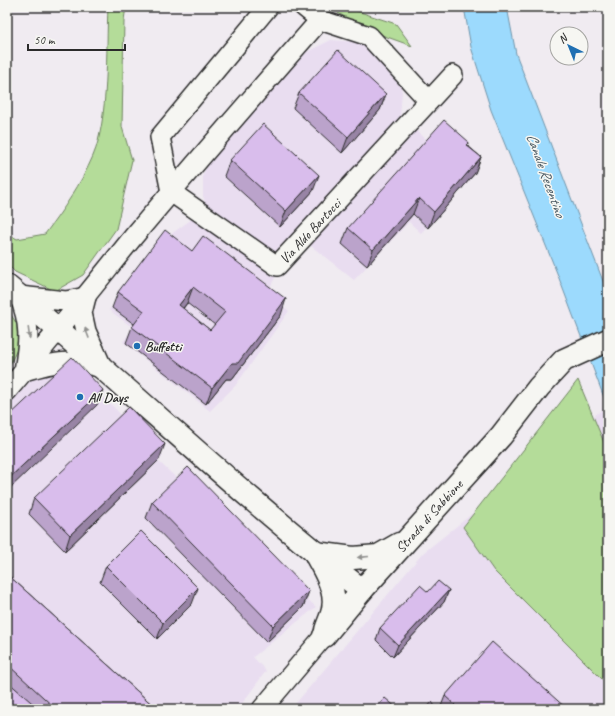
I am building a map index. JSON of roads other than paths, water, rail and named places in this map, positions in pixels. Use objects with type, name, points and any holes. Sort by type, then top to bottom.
[{"type":"main road","points":[[13,291],[60,330],[210,464],[314,553],[362,590]]},
{"type":"main road","name":"Strada di Sabbione","points":[[324,636],[362,590],[502,436],[538,387],[564,360],[608,340]]},
{"type":"main road","points":[[314,553],[353,558],[378,556],[410,537]]},
{"type":"main road","points":[[314,553],[326,573],[334,608],[324,636]]},
{"type":"street","points":[[172,192],[160,137],[268,7]]},
{"type":"street","points":[[304,7],[320,20],[369,36],[429,101]]},
{"type":"street","points":[[7,391],[60,330],[172,192],[320,20]]},
{"type":"street","name":"Via Aldo Bartocci","points":[[172,192],[277,266],[453,75]]},
{"type":"street","points":[[13,291],[66,301],[86,297]]},
{"type":"street","points":[[13,291],[26,311],[30,340],[24,371]]},
{"type":"street","points":[[86,297],[82,314],[86,331],[103,368]]},
{"type":"street","points":[[24,371],[60,361],[79,362],[103,368]]},
{"type":"street","name":"Strada di Sabbione","points":[[262,709],[324,636]]},
{"type":"water","name":"Canale Recentino","points":[[464,7],[507,7],[516,54],[608,294],[608,408],[557,273],[491,110],[471,47]]},
{"type":"place","name":"Buffetti","points":[[137,346]]},
{"type":"place","name":"All Days","points":[[80,397]]}]
